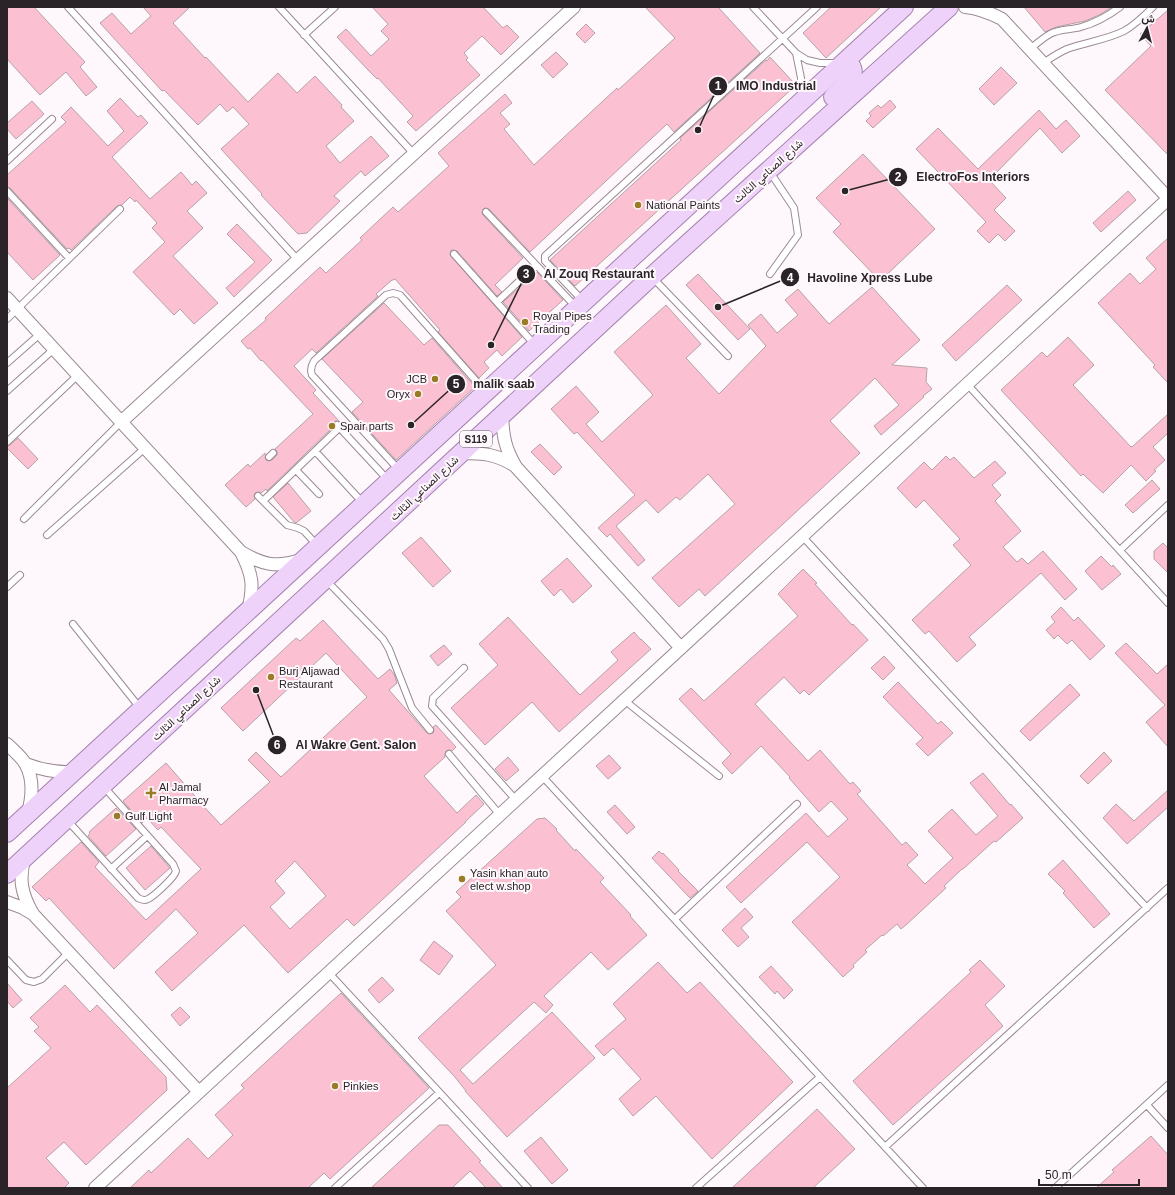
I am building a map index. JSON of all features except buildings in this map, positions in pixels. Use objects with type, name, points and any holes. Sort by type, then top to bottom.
[{"type":"main road","name":"S119","points":[[7,833],[904,7]]},
{"type":"main road","name":"شارع الصناعي الثالث","points":[[7,874],[651,277],[949,7]]},
{"type":"main road","points":[[811,132],[814,121],[820,111],[853,75],[851,64],[847,61]]},
{"type":"street","points":[[121,422],[574,7]]},
{"type":"street","points":[[949,7],[955,7]]},
{"type":"street","points":[[95,1188],[1168,198],[1002,19],[990,12],[977,8],[966,7]]},
{"type":"street","points":[[997,7],[1002,19]]},
{"type":"street","points":[[7,298],[241,552],[248,566],[252,581],[252,597],[247,612]]},
{"type":"street","points":[[502,415],[505,443],[509,455],[516,467],[681,648]]},
{"type":"street","points":[[462,453],[496,456],[516,467]]},
{"type":"street","points":[[241,552],[256,560],[272,564],[289,564],[305,559]]},
{"type":"street","points":[[7,744],[26,764],[30,776],[32,801],[28,813]]},
{"type":"street","points":[[26,764],[49,771],[74,772]]},
{"type":"street","points":[[25,857],[21,880],[27,904],[33,914],[199,1092]]},
{"type":"street","points":[[7,902],[23,908],[33,914]]},
{"type":"lane","points":[[68,7],[298,260]]},
{"type":"lane","points":[[279,7],[414,154]]},
{"type":"lane","points":[[304,35],[335,7]]},
{"type":"lane","points":[[753,7],[796,52],[807,60],[834,64],[847,61]]},
{"type":"lane","points":[[580,305],[545,261],[545,256],[817,7]]},
{"type":"lane","points":[[1030,49],[1050,34],[1058,31],[1082,27],[1096,22],[1120,7]]},
{"type":"lane","points":[[1043,63],[1068,49],[1100,40],[1124,31],[1153,7]]},
{"type":"lane","points":[[796,52],[801,78],[801,103]]},
{"type":"lane","points":[[7,161],[52,119]]},
{"type":"lane","points":[[769,170],[794,208],[798,235],[770,274]]},
{"type":"lane","points":[[7,190],[69,258]]},
{"type":"lane","points":[[7,319],[120,209]]},
{"type":"lane","points":[[486,212],[536,265],[580,305]]},
{"type":"lane","points":[[454,254],[536,346]]},
{"type":"lane","points":[[497,302],[536,265]]},
{"type":"lane","points":[[651,277],[728,356]]},
{"type":"lane","points":[[395,476],[312,375],[311,371],[312,364],[386,295],[393,292],[400,295],[486,392]]},
{"type":"lane","points":[[7,363],[40,334]]},
{"type":"lane","points":[[7,390],[54,349]]},
{"type":"lane","points":[[7,442],[78,375]]},
{"type":"lane","points":[[967,384],[1168,603]]},
{"type":"lane","points":[[24,519],[121,422]]},
{"type":"lane","points":[[263,501],[315,451],[338,426],[395,476]]},
{"type":"lane","points":[[47,535],[145,448]]},
{"type":"lane","points":[[315,451],[364,504]]},
{"type":"lane","points":[[296,470],[319,494]]},
{"type":"lane","points":[[258,496],[287,525],[304,531],[318,547]]},
{"type":"lane","points":[[1120,550],[1168,506]]},
{"type":"lane","points":[[802,536],[1147,908]]},
{"type":"lane","points":[[7,587],[20,576]]},
{"type":"lane","points":[[325,579],[383,639],[389,648],[412,708],[430,730]]},
{"type":"lane","points":[[73,624],[141,710]]},
{"type":"lane","points":[[464,668],[432,698],[432,706],[516,800]]},
{"type":"lane","points":[[624,700],[719,776]]},
{"type":"lane","points":[[449,754],[500,815]]},
{"type":"lane","points":[[542,776],[923,1188]]},
{"type":"lane","points":[[66,819],[136,896],[142,900],[149,899],[173,877],[176,871],[174,864],[102,785]]},
{"type":"lane","points":[[675,919],[797,804]]},
{"type":"lane","points":[[111,869],[147,836]]},
{"type":"lane","points":[[885,1147],[1168,888]]},
{"type":"lane","points":[[7,960],[26,980],[34,982],[42,979],[69,952]]},
{"type":"lane","points":[[329,972],[528,1188]]},
{"type":"lane","points":[[696,1188],[820,1077]]},
{"type":"lane","points":[[1056,1188],[1168,1085]]},
{"type":"lane","points":[[335,1188],[439,1092]]},
{"type":"lane","points":[[1147,1105],[1168,1128]]},
{"type":"place","name":"IMO Industrial","points":[[698,130]]},
{"type":"place","name":"ElectroFos Interiors","points":[[845,191]]},
{"type":"place","name":"National Paints","points":[[638,205]]},
{"type":"place","name":"Havoline Xpress Lube","points":[[718,307]]},
{"type":"place","name":"Royal Pipes Trading","points":[[525,322]]},
{"type":"place","name":"Al Zouq Restaurant","points":[[491,345]]},
{"type":"place","name":"JCB","points":[[435,379]]},
{"type":"place","name":"Oryx","points":[[418,394]]},
{"type":"place","name":"malik saab","points":[[411,425]]},
{"type":"place","name":"Spair parts","points":[[332,426]]},
{"type":"place","name":"Burj Aljawad Restaurant","points":[[271,677]]},
{"type":"place","name":"Al Wakre Gent. Salon","points":[[256,690]]},
{"type":"place","name":"Al Jamal Pharmacy","points":[[151,793]]},
{"type":"place","name":"Gulf Light","points":[[117,816]]},
{"type":"place","name":"Yasin khan auto elect w.shop","points":[[462,879]]},
{"type":"place","name":"Pinkies","points":[[335,1086]]}]
